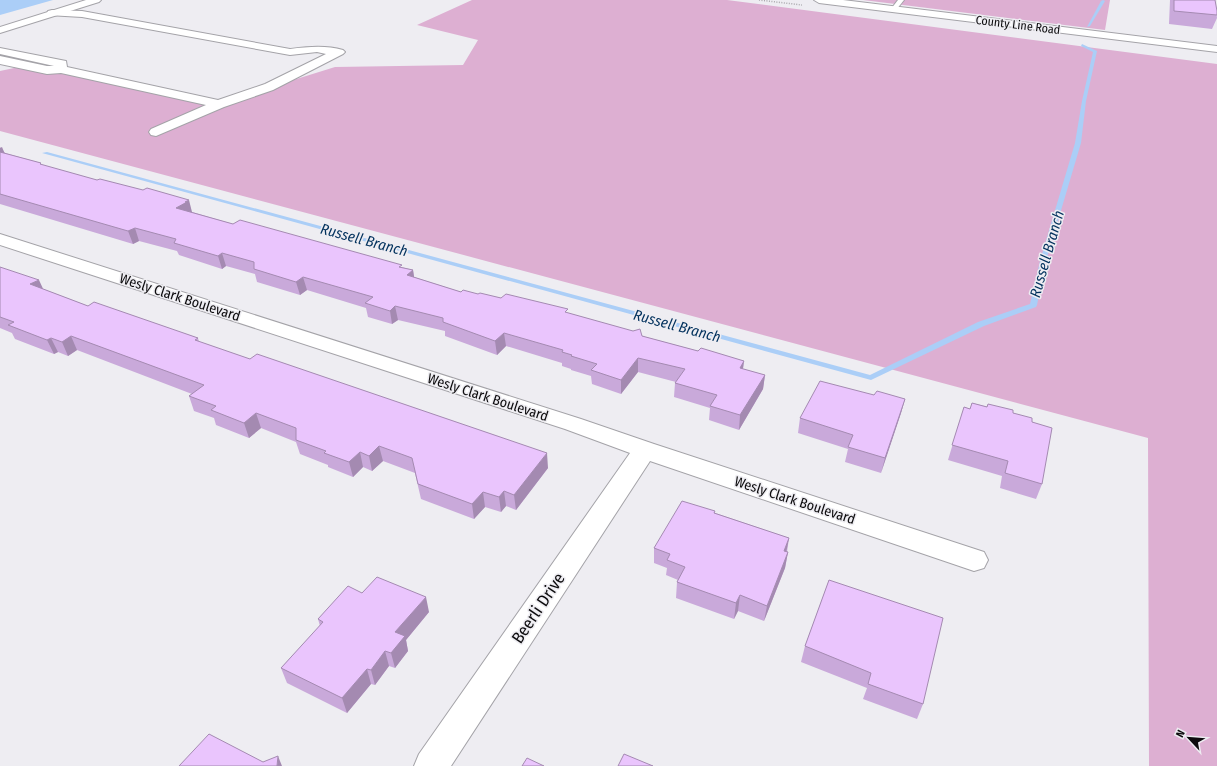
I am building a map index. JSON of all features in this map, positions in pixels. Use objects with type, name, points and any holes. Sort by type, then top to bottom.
[{"type":"street","points":[[0,30],[96,0]]},
{"type":"street","name":"County Line Road","points":[[819,0],[1217,49]]},
{"type":"street","points":[[72,7],[82,14]]},
{"type":"street","points":[[52,13],[82,14],[290,52],[317,49],[339,52],[269,87],[219,104],[156,132]]},
{"type":"street","points":[[0,51],[62,64],[61,69]]},
{"type":"street","points":[[0,60],[47,70],[61,69],[219,104]]},
{"type":"street","name":"Wesly Clark Boulevard","points":[[0,239],[573,424],[645,450],[974,560]]},
{"type":"street","name":"Beerli Drive","points":[[431,766],[645,450]]},
{"type":"lane","points":[[894,9],[901,0]]},
{"type":"shaded area","points":[[472,0],[727,0],[1217,64],[1217,766],[1149,766],[1148,438],[0,131],[0,71],[33,64],[220,103],[335,67],[463,65],[478,40],[417,25]]},
{"type":"shaded area","points":[[863,0],[1110,0],[1105,30]]},
{"type":"water","points":[[0,0],[53,0],[0,15]]},
{"type":"building","points":[[1174,0],[1215,0],[1217,15],[1174,11]]},
{"type":"building","points":[[0,152],[97,180],[100,179],[143,190],[147,188],[189,200],[176,208],[233,224],[240,220],[402,265],[399,267],[413,270],[407,275],[461,292],[463,290],[501,298],[506,294],[568,309],[565,312],[633,331],[640,329],[642,336],[698,351],[701,348],[744,361],[740,368],[765,375],[740,415],[710,406],[717,395],[675,383],[685,369],[638,358],[621,380],[591,370],[597,364],[571,356],[572,355],[562,352],[563,350],[504,333],[495,341],[443,322],[443,318],[395,306],[390,311],[365,303],[373,297],[303,277],[296,282],[254,269],[254,262],[222,253],[218,256],[174,243],[176,239],[135,228],[128,231],[0,194]]},
{"type":"building","points":[[0,267],[39,280],[30,284],[88,306],[94,302],[198,338],[195,340],[250,359],[257,354],[547,453],[514,495],[504,491],[499,497],[483,492],[472,504],[418,484],[412,458],[379,446],[369,456],[360,452],[349,462],[324,453],[326,451],[296,440],[296,428],[256,413],[244,423],[211,410],[216,406],[189,396],[204,385],[71,336],[62,342],[51,338],[47,340],[8,325],[14,322],[0,317]]},
{"type":"building","points":[[820,381],[874,395],[877,391],[905,399],[885,458],[848,447],[853,435],[800,418]]},
{"type":"building","points":[[972,403],[987,407],[988,404],[1013,410],[1013,413],[1032,418],[1032,422],[1052,428],[1042,484],[1005,473],[1008,461],[952,445],[964,407],[970,409]]},
{"type":"building","points":[[682,501],[715,511],[714,513],[789,538],[784,551],[788,552],[767,606],[740,595],[736,603],[677,582],[685,567],[667,560],[670,554],[654,548]]},
{"type":"building","points":[[377,577],[426,597],[395,632],[405,636],[391,653],[385,651],[371,670],[367,669],[342,698],[281,668],[323,622],[318,619],[348,586],[362,593]]},
{"type":"building","points":[[829,580],[943,618],[923,704],[868,684],[871,673],[805,646]]},
{"type":"building","points":[[209,734],[263,762],[278,756],[277,766],[179,766]]},
{"type":"building","points":[[624,754],[653,766],[618,766]]},
{"type":"building","points":[[527,758],[544,766],[522,766]]},
{"type":"waterway","name":"Russell Branch","points":[[1088,26],[1103,1]]},
{"type":"waterway","name":"Russell Branch","points":[[45,153],[871,378],[981,324],[1033,305],[1043,261],[1078,143],[1084,101],[1095,51],[1082,45]]}]
